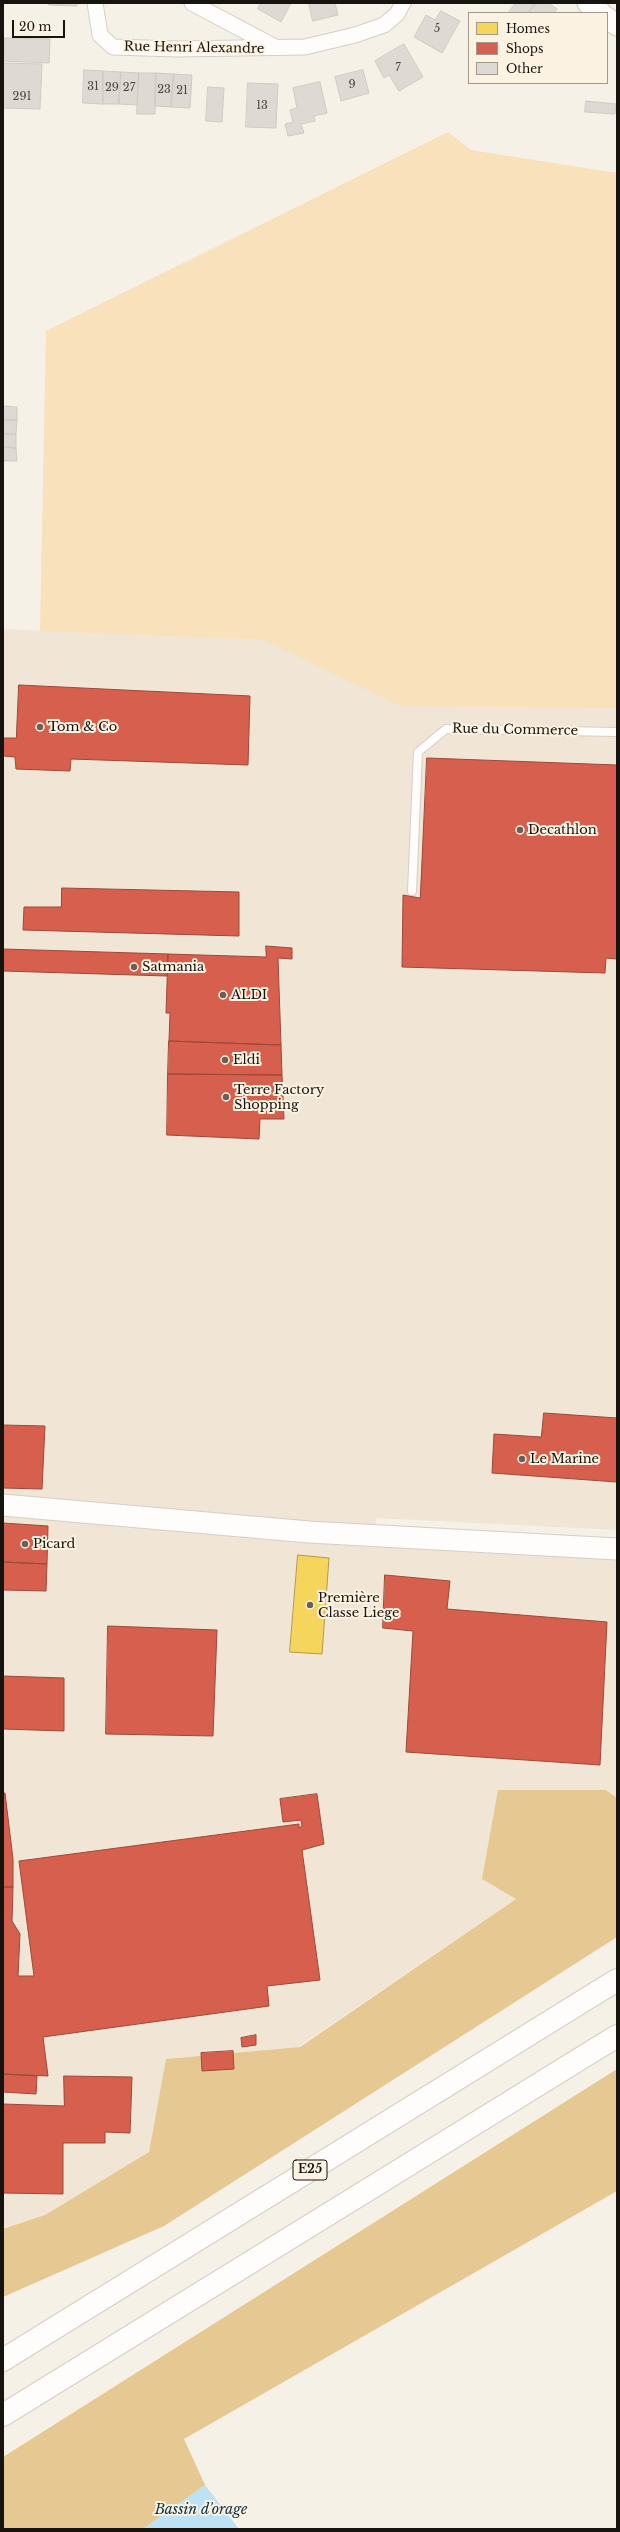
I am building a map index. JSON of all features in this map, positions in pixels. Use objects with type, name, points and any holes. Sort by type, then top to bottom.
[{"type":"highway","name":"E25","points":[[3,2360],[617,1980]]},
{"type":"highway","points":[[3,2415],[617,2036]]},
{"type":"street","name":"Rue Henri Alexandre","points":[[95,3],[100,35],[114,46],[177,49],[278,49],[305,47],[355,35],[384,25],[397,14],[403,3]]},
{"type":"street","name":"Rue Henri Alexandre","points":[[192,3],[278,49]]},
{"type":"street","points":[[588,3],[600,12]]},
{"type":"street","points":[[608,19],[617,25]]},
{"type":"street","points":[[3,1505],[310,1532],[617,1549]]},
{"type":"lane","name":"Rue du Commerce","points":[[412,891],[418,752],[446,729],[617,732]]},
{"type":"shaded area","points":[[448,132],[471,150],[617,173],[617,708],[400,706],[265,640],[40,631],[46,331]]},
{"type":"shaded area","points":[[617,173],[617,1530],[376,1518],[375,1545],[617,1547],[617,1798],[606,1790],[516,1899],[298,2047],[166,2059],[149,2152],[45,2215],[3,2229],[3,629],[265,640]]},
{"type":"shaded area","points":[[498,1790],[606,1790],[617,1798],[617,1937],[164,2226],[3,2297],[3,2229],[45,2215],[149,2152],[166,2059],[300,2047],[516,1899],[482,1879]]},
{"type":"shaded area","points":[[617,2069],[617,2191],[184,2439],[205,2485],[143,2529],[3,2529],[3,2457]]},
{"type":"water","name":"Bassin d'orage","points":[[205,2485],[239,2529],[143,2529]]},
{"type":"building: Homes","name":"Première Classe Liege","points":[[298,1555],[329,1558],[322,1654],[290,1652]]},
{"type":"building: Shops","points":[[19,685],[250,696],[248,765],[71,759],[70,771],[16,769],[15,757],[3,756],[3,738],[16,738]]},
{"type":"building: Shops","name":"Decathlon","points":[[427,758],[617,765],[617,959],[606,958],[605,973],[402,967],[403,895],[420,898]]},
{"type":"building: Shops","points":[[62,888],[239,892],[239,936],[23,930],[24,907],[61,907]]},
{"type":"building: Shops","name":"ALDI","points":[[266,946],[292,948],[292,959],[278,958],[281,1045],[169,1041],[170,1013],[166,1013],[168,954],[266,957]]},
{"type":"building: Shops","points":[[3,949],[168,954],[167,976],[3,971]]},
{"type":"building: Shops","name":"Eldi","points":[[169,1041],[281,1045],[282,1075],[168,1074]]},
{"type":"building: Shops","name":"Terre Factory Shopping","points":[[168,1074],[282,1075],[284,1119],[260,1119],[259,1139],[167,1135]]},
{"type":"building: Shops","points":[[544,1413],[617,1418],[617,1482],[492,1473],[494,1434],[541,1437]]},
{"type":"building: Shops","points":[[3,1425],[45,1426],[42,1489],[3,1488]]},
{"type":"building: Shops","name":"Picard","points":[[3,1523],[48,1526],[47,1564],[3,1562]]},
{"type":"building: Shops","points":[[3,1562],[47,1564],[46,1591],[3,1590]]},
{"type":"building: Shops","points":[[385,1575],[450,1581],[447,1609],[607,1622],[600,1765],[406,1752],[413,1631],[383,1628]]},
{"type":"building: Shops","points":[[108,1626],[217,1630],[213,1736],[106,1734]]},
{"type":"building: Shops","points":[[3,1676],[64,1678],[64,1731],[3,1729]]},
{"type":"building: Shops","points":[[3,1793],[5,1793],[13,1859],[13,1887],[3,1887]]},
{"type":"building: Shops","points":[[317,1794],[324,1844],[302,1850],[320,1980],[267,1986],[269,2006],[43,2037],[48,2076],[3,2074],[3,1887],[13,1887],[12,1921],[20,1934],[18,1976],[34,1976],[19,1861],[299,1824],[299,1828],[302,1826],[301,1820],[283,1822],[280,1799]]},
{"type":"building: Shops","points":[[256,2035],[256,2045],[242,2047],[241,2038]]},
{"type":"building: Shops","points":[[233,2051],[234,2069],[202,2071],[201,2053]]},
{"type":"building: Shops","points":[[3,2074],[37,2076],[36,2094],[3,2092]]},
{"type":"building: Shops","points":[[64,2076],[132,2077],[130,2133],[105,2132],[105,2143],[63,2143],[63,2194],[3,2193],[3,2104],[64,2106]]},
{"type":"building: Other","points":[[49,3],[77,3],[77,6],[49,5]]},
{"type":"building: Other","points":[[261,3],[291,3],[281,22],[258,9]]},
{"type":"building: Other","points":[[309,3],[335,3],[338,15],[313,21]]},
{"type":"building: Other","points":[[516,3],[536,3],[529,12],[509,12]]},
{"type":"building: Other","points":[[536,3],[548,3],[557,9],[555,12],[529,12]]},
{"type":"building: Other","points":[[441,11],[460,21],[442,53],[414,37],[426,15],[435,20]]},
{"type":"building: Other","points":[[4,38],[50,39],[49,63],[4,61]]},
{"type":"building: Other","points":[[404,44],[423,77],[399,91],[389,75],[384,78],[375,61]]},
{"type":"building: Other","points":[[4,63],[42,64],[40,109],[3,108]]},
{"type":"building: Other","points":[[84,70],[103,71],[103,104],[83,103]]},
{"type":"building: Other","points":[[363,70],[369,93],[341,101],[335,77]]},
{"type":"building: Other","points":[[103,71],[121,72],[119,104],[103,104]]},
{"type":"building: Other","points":[[121,72],[139,73],[137,105],[119,104]]},
{"type":"building: Other","points":[[139,73],[156,73],[155,114],[137,114]]},
{"type":"building: Other","points":[[156,73],[174,74],[171,107],[155,106]]},
{"type":"building: Other","points":[[174,74],[192,75],[190,108],[171,107]]},
{"type":"building: Other","points":[[320,82],[327,113],[314,116],[315,121],[301,124],[304,133],[288,136],[285,124],[293,122],[290,110],[297,108],[293,88]]},
{"type":"building: Other","points":[[248,83],[278,84],[276,128],[246,127]]},
{"type":"building: Other","points":[[208,87],[224,88],[222,122],[206,121]]},
{"type":"building: Other","points":[[586,101],[616,104],[615,114],[585,112]]},
{"type":"building: Other","points":[[3,406],[17,407],[17,420],[3,420]]},
{"type":"building: Other","points":[[3,420],[17,420],[16,434],[3,434]]},
{"type":"building: Other","points":[[3,434],[16,434],[16,448],[3,447]]},
{"type":"building: Other","points":[[3,447],[16,448],[17,461],[3,461]]},
{"type":"place","name":"Tom & Co","points":[[40,727]]},
{"type":"place","name":"Decathlon","points":[[520,830]]},
{"type":"place","name":"Satmania","points":[[134,967]]},
{"type":"place","name":"ALDI","points":[[223,995]]},
{"type":"place","name":"Eldi","points":[[225,1060]]},
{"type":"place","name":"Terre Factory Shopping","points":[[226,1097]]},
{"type":"place","name":"Le Marine","points":[[522,1459]]},
{"type":"place","name":"Picard","points":[[25,1544]]},
{"type":"place","name":"Première Classe Liege","points":[[310,1605]]}]
